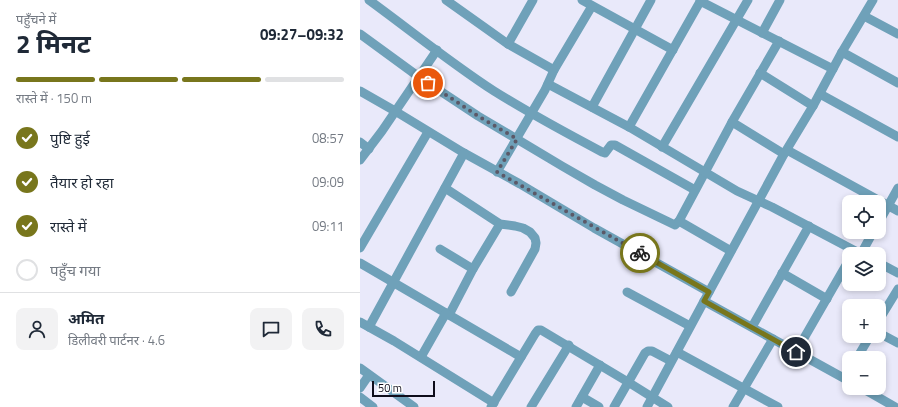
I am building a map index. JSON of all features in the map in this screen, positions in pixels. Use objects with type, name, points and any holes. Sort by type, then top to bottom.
[{"type":"street","points":[[369,0],[494,91],[531,113],[602,152],[605,153],[611,145],[615,145],[695,190]]},
{"type":"street","points":[[446,0],[508,44],[554,70]]},
{"type":"street","points":[[508,44],[533,0]]},
{"type":"street","points":[[582,0],[673,50]]},
{"type":"street","points":[[592,107],[651,0]]},
{"type":"street","points":[[662,147],[748,0]]},
{"type":"street","points":[[762,33],[780,0]]},
{"type":"street","points":[[647,407],[759,200],[873,0]]},
{"type":"street","points":[[629,127],[701,1],[833,69]]},
{"type":"street","points":[[497,172],[592,6]]},
{"type":"street","points":[[864,16],[898,34]]},
{"type":"street","points":[[360,34],[418,77],[471,112],[576,174],[673,225],[679,221],[732,122],[779,41]]},
{"type":"street","points":[[360,160],[437,50]]},
{"type":"street","points":[[842,52],[898,83]]},
{"type":"street","points":[[760,73],[813,106]]},
{"type":"street","points":[[548,84],[629,127],[737,191],[759,200],[846,247]]},
{"type":"street","points":[[360,91],[464,154],[709,292]]},
{"type":"street","points":[[820,94],[898,137]]},
{"type":"street","points":[[732,122],[786,152],[898,210]]},
{"type":"street","points":[[360,248],[428,132]]},
{"type":"street","points":[[360,142],[369,149]]},
{"type":"street","points":[[370,327],[393,282],[464,154]]},
{"type":"street","points":[[445,188],[500,224],[522,228],[530,232],[535,238],[535,249],[511,292]]},
{"type":"street","points":[[886,209],[898,188]]},
{"type":"street","points":[[679,221],[731,251]]},
{"type":"street","points":[[421,357],[448,314],[500,224]]},
{"type":"street","points":[[752,327],[809,226]]},
{"type":"street","points":[[862,247],[868,239]]},
{"type":"street","points":[[440,249],[473,269]]},
{"type":"street","points":[[360,263],[521,357]]},
{"type":"street","points":[[886,267],[898,273]]},
{"type":"street","points":[[796,352],[842,272]]},
{"type":"street","points":[[782,273],[827,299]]},
{"type":"street","points":[[886,309],[898,289]]},
{"type":"street","points":[[627,292],[690,326]]},
{"type":"street","points":[[704,301],[796,352],[842,375]]},
{"type":"street","points":[[360,322],[421,357],[493,405],[538,330],[542,330],[668,407]]},
{"type":"street","points":[[886,337],[898,343]]},
{"type":"street","points":[[733,407],[773,338]]},
{"type":"street","points":[[532,407],[569,346]]},
{"type":"street","points":[[614,407],[645,353],[652,351],[671,362]]},
{"type":"street","points":[[677,352],[778,407]]},
{"type":"street","points":[[576,407],[600,365]]},
{"type":"street","points":[[360,368],[414,407]]},
{"type":"street","points":[[360,388],[370,375]]},
{"type":"street","points":[[874,395],[895,407]]},
{"type":"street","points":[[360,397],[373,407]]},
{"type":"street","points":[[582,397],[599,407]]},
{"type":"way so far","points":[[428,83],[446,96],[517,139],[497,172],[640,253]]},
{"type":"route","points":[[640,253],[709,292],[704,301],[796,352]]}]
